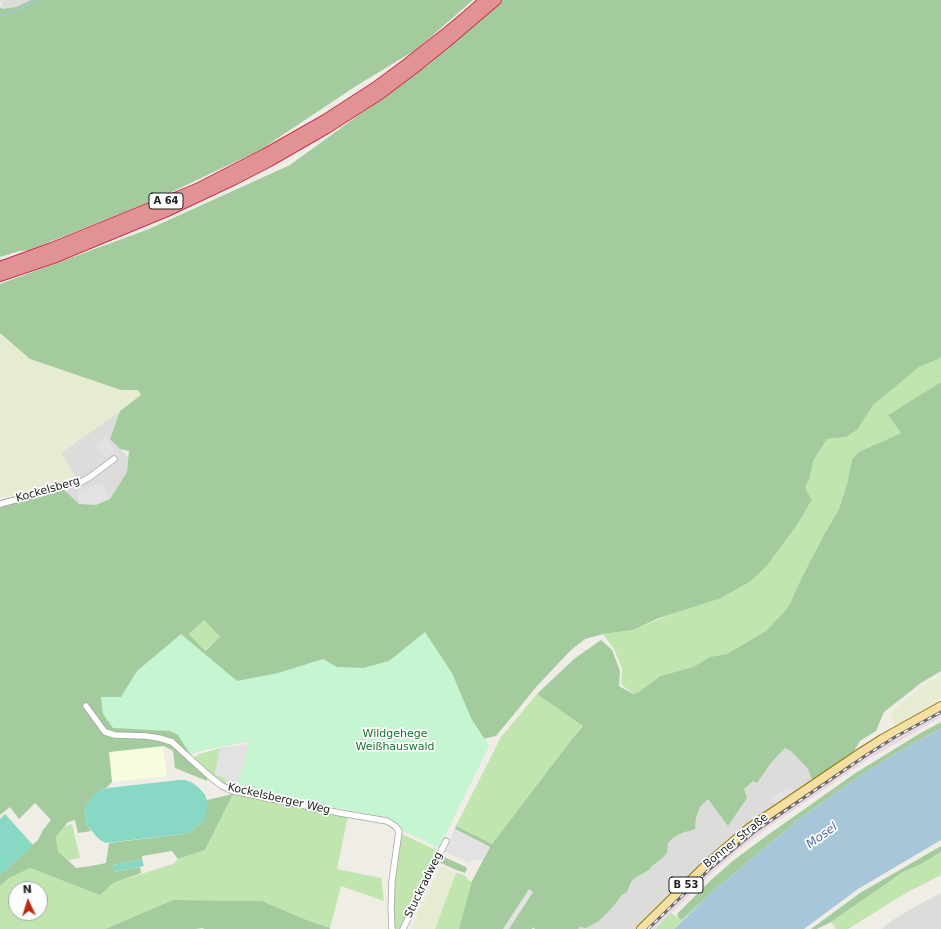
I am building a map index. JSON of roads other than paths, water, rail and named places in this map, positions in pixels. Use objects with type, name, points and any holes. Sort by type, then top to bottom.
[{"type":"highway","name":"A 64","points":[[0,267],[52,248],[197,189],[265,154],[325,120],[376,87],[444,35],[485,0]]},
{"type":"highway","name":"A 64","points":[[0,276],[56,257],[165,212],[268,162],[327,128],[380,94],[413,70],[496,0]]},
{"type":"main road","name":"Bonner Straße","points":[[641,929],[706,865],[742,834],[882,739],[941,706]]},
{"type":"street","name":"Kockelsberg","points":[[0,504],[81,482],[114,459]]},
{"type":"street","name":"Kockelsberger Weg","points":[[86,706],[106,732],[115,735],[146,736],[172,742],[207,774],[222,786],[230,790],[258,797],[386,821],[395,826],[399,831],[392,881],[392,929]]},
{"type":"street","name":"Stuckradweg","points":[[403,929],[446,841]]},
{"type":"water","name":"Mosel","points":[[941,728],[941,840],[858,889],[804,929],[674,929],[711,893],[799,819],[863,774]]},
{"type":"waterway","points":[[0,16],[16,11],[36,0]]},
{"type":"railway","points":[[648,929],[712,867],[754,832],[865,756],[895,737],[941,712]]},
{"type":"park label","name":"Wildgehege Weißhauswald","points":[[395,740]]}]
